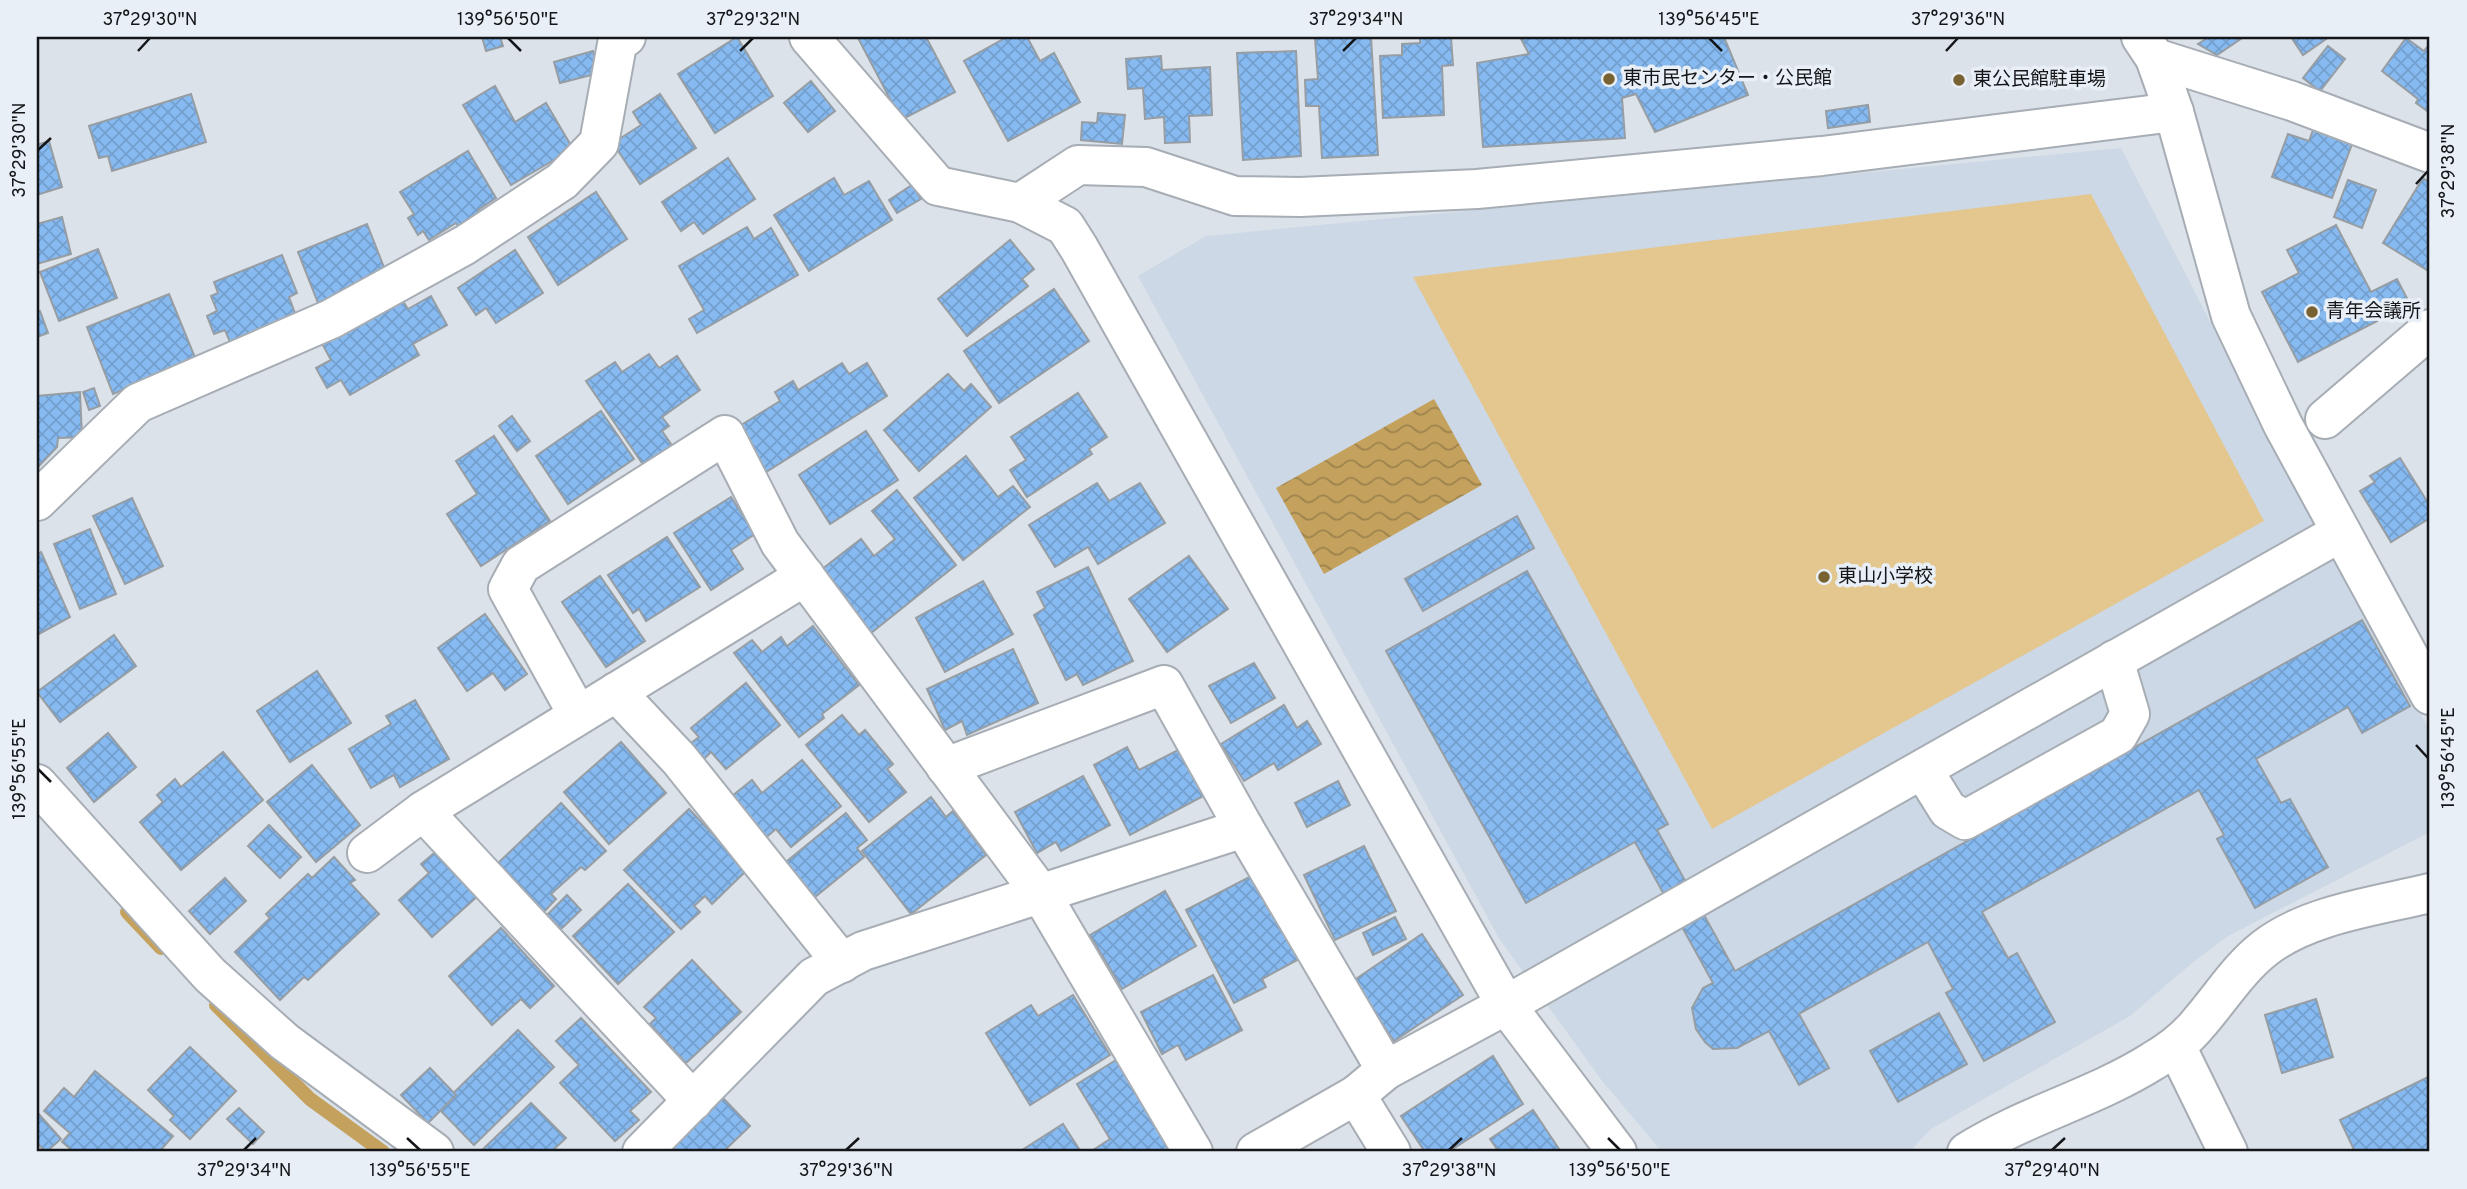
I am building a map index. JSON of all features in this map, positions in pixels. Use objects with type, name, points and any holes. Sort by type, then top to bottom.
[{"type":"street","points":[[37,501],[138,403],[331,319],[466,245],[562,181],[599,144],[618,39],[626,37]]},
{"type":"street","points":[[809,37],[939,186],[1020,203],[1065,226],[1506,1005],[1617,1152]]},
{"type":"street","points":[[2163,48],[2174,112],[2231,316],[2283,425],[2430,695]]},
{"type":"street","points":[[2163,48],[2292,101],[2430,153]]},
{"type":"street","points":[[1020,203],[1078,165],[1146,167],[1235,196],[1300,197],[1464,190],[1822,156],[2174,112]]},
{"type":"street","points":[[2325,418],[2430,329]]},
{"type":"street","points":[[578,715],[508,589],[521,565],[725,435],[780,543],[1041,894],[1193,1152]]},
{"type":"street","points":[[1256,1152],[1356,1095],[1386,1070],[1506,1005],[2341,532]]},
{"type":"street","points":[[367,853],[423,811],[805,576]]},
{"type":"street","points":[[1923,769],[1948,810],[1965,820],[2118,735],[2130,714],[2114,660]]},
{"type":"street","points":[[946,767],[1164,685],[1244,828],[1386,1070]]},
{"type":"street","points":[[616,692],[678,759],[842,963]]},
{"type":"street","points":[[37,784],[210,975],[285,1042],[434,1152]]},
{"type":"street","points":[[423,811],[693,1101]]},
{"type":"street","points":[[642,1152],[814,977],[863,951],[1244,828]]},
{"type":"street","points":[[1967,1152],[2016,1126],[2120,1080],[2176,1045],[2197,1026],[2235,978],[2264,949],[2302,926],[2430,893]]},
{"type":"street","points":[[2176,1045],[2228,1152]]},
{"type":"street","points":[[1356,1095],[1391,1152]]},
{"type":"shaded area","name":"東山小学校","points":[[2121,148],[2262,423],[2430,731],[2430,832],[2228,936],[2130,1016],[1931,1129],[1909,1152],[1662,1152],[1603,1082],[1500,940],[1138,276],[1206,236]]},
{"type":"shaded area","points":[[2091,194],[2264,521],[1712,829],[1413,277]]},
{"type":"water","points":[[1434,399],[1482,485],[1324,574],[1276,488]]},
{"type":"building","points":[[482,37],[500,37],[503,46],[486,51]]},
{"type":"building","points":[[737,37],[773,96],[715,133],[678,74]]},
{"type":"building","points":[[926,37],[955,92],[901,120],[858,38]]},
{"type":"building","points":[[1007,37],[1027,37],[1040,61],[1054,53],[1080,102],[1008,141],[964,61]]},
{"type":"building","points":[[1371,37],[1378,155],[1322,158],[1319,106],[1306,106],[1305,80],[1318,79],[1315,38]]},
{"type":"building","points":[[1420,37],[1451,37],[1453,65],[1442,66],[1444,115],[1383,118],[1380,56],[1402,55],[1402,44],[1420,43]]},
{"type":"building","name":"東市民センター・公民館","points":[[1520,37],[1724,37],[1748,95],[1655,132],[1636,94],[1622,98],[1625,138],[1483,147],[1477,63],[1529,54]]},
{"type":"building","points":[[2209,37],[2242,38],[2217,55],[2198,44]]},
{"type":"building","points":[[2291,37],[2329,37],[2303,55]]},
{"type":"building","points":[[2406,38],[2424,51],[2430,43],[2430,113],[2416,103],[2418,99],[2382,71]]},
{"type":"building","points":[[2328,46],[2345,59],[2320,91],[2303,78]]},
{"type":"building","points":[[593,51],[599,73],[560,83],[554,62]]},
{"type":"building","points":[[1296,51],[1301,156],[1243,160],[1237,53]]},
{"type":"building","points":[[1161,56],[1162,70],[1210,67],[1212,115],[1189,116],[1190,142],[1165,143],[1164,117],[1145,119],[1143,88],[1128,89],[1126,59]]},
{"type":"building","points":[[811,81],[835,111],[808,132],[784,103]]},
{"type":"building","points":[[495,86],[515,122],[546,103],[573,149],[511,185],[463,105]]},
{"type":"building","points":[[191,94],[206,142],[112,171],[108,156],[99,158],[89,126]]},
{"type":"building","points":[[660,94],[696,148],[640,184],[613,143],[641,125],[633,112]]},
{"type":"building","points":[[1868,105],[1870,122],[1828,128],[1826,111]]},
{"type":"building","points":[[1098,113],[1125,115],[1122,144],[1081,140],[1082,122],[1097,123]]},
{"type":"building","points":[[2313,130],[2352,144],[2332,198],[2272,177],[2288,134],[2309,141]]},
{"type":"building","points":[[49,141],[62,187],[37,195],[37,145]]},
{"type":"building","points":[[468,151],[496,198],[478,210],[482,216],[460,229],[456,223],[429,240],[423,231],[418,235],[408,218],[414,214],[400,192]]},
{"type":"building","points":[[728,158],[755,199],[703,234],[694,222],[681,231],[662,202]]},
{"type":"building","points":[[834,178],[844,195],[869,181],[892,220],[809,271],[774,215]]},
{"type":"building","points":[[2423,178],[2430,183],[2430,272],[2383,243]]},
{"type":"building","points":[[2348,180],[2376,190],[2362,228],[2334,217]]},
{"type":"building","points":[[912,185],[921,199],[897,213],[889,200]]},
{"type":"building","points":[[596,192],[627,239],[558,285],[528,237]]},
{"type":"building","points":[[62,217],[71,254],[37,264],[37,224]]},
{"type":"building","points":[[367,224],[387,275],[318,303],[298,252]]},
{"type":"building","points":[[2336,225],[2371,292],[2397,279],[2410,304],[2298,362],[2262,292],[2299,273],[2287,250]]},
{"type":"building","points":[[747,227],[754,239],[771,228],[798,275],[697,333],[689,319],[704,310],[679,266]]},
{"type":"building","points":[[1010,240],[1034,269],[1022,279],[1028,286],[967,336],[938,299]]},
{"type":"building","points":[[98,249],[117,298],[59,321],[40,272]]},
{"type":"building","points":[[515,250],[543,293],[496,323],[486,308],[476,315],[458,288]]},
{"type":"building","points":[[282,255],[297,293],[289,297],[296,316],[230,342],[225,330],[214,334],[207,316],[217,311],[211,296],[218,293],[214,282]]},
{"type":"building","points":[[1054,289],[1089,341],[999,403],[964,351]]},
{"type":"building","points":[[169,294],[196,360],[113,394],[87,327]]},
{"type":"building","points":[[399,295],[408,309],[431,296],[447,325],[413,344],[419,355],[350,395],[341,380],[327,388],[316,368],[331,360],[320,340]]},
{"type":"building","points":[[40,311],[48,333],[37,337],[37,312]]},
{"type":"building","points":[[649,354],[659,368],[677,356],[700,390],[662,417],[669,426],[662,431],[673,447],[644,466],[586,381],[615,362],[622,372]]},
{"type":"building","points":[[842,363],[849,374],[867,363],[887,396],[766,472],[738,427],[780,401],[775,392],[793,381],[798,390]]},
{"type":"building","points":[[948,374],[964,391],[971,384],[991,407],[919,471],[884,430]]},
{"type":"building","points":[[94,388],[100,406],[89,410],[83,392]]},
{"type":"building","points":[[80,392],[82,437],[58,438],[57,447],[37,468],[37,396]]},
{"type":"building","points":[[1078,393],[1107,437],[1089,449],[1092,454],[1027,497],[1010,470],[1026,460],[1011,437]]},
{"type":"building","points":[[601,411],[634,459],[568,504],[536,456]]},
{"type":"building","points":[[512,416],[530,441],[517,451],[499,426]]},
{"type":"building","points":[[866,431],[898,480],[830,524],[799,475]]},
{"type":"building","points":[[494,436],[550,521],[481,566],[447,514],[477,494],[456,461]]},
{"type":"building","points":[[966,456],[998,497],[1013,486],[1030,507],[963,560],[914,498]]},
{"type":"building","points":[[2400,458],[2430,506],[2430,518],[2391,542],[2360,491],[2375,482],[2370,476]]},
{"type":"building","points":[[1097,483],[1109,501],[1140,483],[1165,523],[1098,564],[1088,547],[1055,567],[1029,525]]},
{"type":"building","points":[[897,490],[956,565],[871,633],[821,570],[861,539],[874,556],[895,539],[872,511]]},
{"type":"building","points":[[731,497],[755,534],[731,550],[743,569],[711,590],[674,533]]},
{"type":"building","points":[[132,498],[163,566],[125,584],[93,516]]},
{"type":"building","points":[[1517,516],[1534,548],[1423,611],[1405,579]]},
{"type":"building","points":[[90,529],[116,594],[80,609],[54,544]]},
{"type":"building","points":[[667,537],[700,587],[646,621],[639,609],[633,613],[608,575]]},
{"type":"building","points":[[41,552],[70,617],[37,635],[37,555]]},
{"type":"building","points":[[1189,556],[1228,609],[1167,652],[1129,599]]},
{"type":"building","points":[[1088,567],[1133,661],[1083,685],[1077,674],[1066,680],[1034,615],[1045,608],[1037,592]]},
{"type":"building","points":[[1527,571],[1668,824],[1657,830],[1735,971],[2362,620],[2410,706],[2362,733],[2348,707],[2256,759],[2281,803],[2290,799],[2328,867],[2255,908],[2217,839],[2224,835],[2199,790],[1982,912],[2008,958],[2017,953],[2055,1022],[1984,1061],[1946,993],[1953,989],[1928,942],[1799,1014],[1829,1068],[1799,1085],[1769,1031],[1737,1048],[1713,1049],[1696,1029],[1692,1008],[1703,988],[1713,983],[1635,842],[1526,903],[1386,651]]},
{"type":"building","points":[[600,576],[645,641],[606,667],[562,602]]},
{"type":"building","points":[[983,581],[1013,634],[945,672],[916,618]]},
{"type":"building","points":[[485,614],[527,674],[505,690],[493,673],[467,691],[438,648]]},
{"type":"building","points":[[813,626],[859,685],[822,714],[824,718],[799,737],[734,653],[752,640],[762,652],[781,637],[787,646]]},
{"type":"building","points":[[114,635],[136,666],[60,722],[37,692]]},
{"type":"building","points":[[1013,649],[1038,703],[967,735],[962,721],[945,730],[927,689]]},
{"type":"building","points":[[1254,663],[1275,698],[1231,723],[1209,686]]},
{"type":"building","points":[[317,671],[351,723],[290,762],[257,711]]},
{"type":"building","points":[[746,683],[780,725],[726,769],[711,752],[704,759],[691,743],[699,737],[691,728]]},
{"type":"building","points":[[415,700],[449,759],[400,787],[394,775],[371,788],[349,749],[391,724],[386,716]]},
{"type":"building","points":[[1284,705],[1297,728],[1307,721],[1321,744],[1278,770],[1274,763],[1244,781],[1221,744]]},
{"type":"building","points":[[842,715],[859,735],[865,730],[893,764],[887,769],[906,792],[869,822],[806,745]]},
{"type":"building","points":[[108,733],[136,767],[94,802],[67,768]]},
{"type":"building","points":[[621,742],[666,793],[609,844],[564,792]]},
{"type":"building","points":[[1127,747],[1139,770],[1182,748],[1207,794],[1130,835],[1094,765]]},
{"type":"building","points":[[223,752],[263,800],[181,870],[140,822],[163,802],[157,795],[175,779],[181,787]]},
{"type":"building","points":[[802,760],[841,806],[791,847],[776,829],[764,839],[731,797],[752,780],[762,793]]},
{"type":"building","points":[[312,765],[360,825],[316,862],[267,802]]},
{"type":"building","points":[[1083,776],[1110,825],[1061,851],[1056,842],[1037,853],[1015,812]]},
{"type":"building","points":[[1338,781],[1350,805],[1307,827],[1295,803]]},
{"type":"building","points":[[931,797],[946,817],[953,811],[986,855],[911,914],[862,851]]},
{"type":"building","points":[[561,803],[606,851],[585,870],[581,867],[551,894],[556,899],[542,914],[496,865]]},
{"type":"building","points":[[689,809],[747,870],[712,904],[705,896],[694,906],[700,912],[681,929],[624,870]]},
{"type":"building","points":[[846,813],[867,840],[857,848],[864,857],[815,897],[786,862]]},
{"type":"building","points":[[269,825],[301,857],[280,878],[248,846]]},
{"type":"building","points":[[1364,846],[1396,911],[1335,940],[1304,875]]},
{"type":"building","points":[[439,849],[479,895],[432,937],[399,900],[429,873],[421,864]]},
{"type":"building","points":[[334,857],[355,880],[350,883],[379,914],[308,980],[304,977],[280,1000],[235,952],[270,918],[266,914],[308,874],[312,878]]},
{"type":"building","points":[[1255,874],[1299,959],[1262,979],[1266,987],[1234,1003],[1186,910]]},
{"type":"building","points":[[225,878],[246,901],[210,934],[189,911]]},
{"type":"building","points":[[628,884],[674,932],[618,984],[573,936]]},
{"type":"building","points":[[1165,891],[1196,946],[1122,989],[1090,935]]},
{"type":"building","points":[[567,895],[581,910],[561,929],[547,915]]},
{"type":"building","points":[[1395,917],[1406,939],[1373,955],[1363,933]]},
{"type":"building","points":[[501,928],[554,986],[530,1008],[521,999],[492,1025],[449,976]]},
{"type":"building","points":[[1422,934],[1463,995],[1394,1041],[1353,981]]},
{"type":"building","points":[[692,960],[741,1012],[686,1063],[650,1024],[656,1018],[644,1007]]},
{"type":"building","points":[[1213,975],[1242,1030],[1186,1060],[1178,1045],[1162,1054],[1141,1012]]},
{"type":"building","points":[[1073,995],[1110,1055],[1030,1105],[986,1033],[1031,1005],[1038,1016]]},
{"type":"building","points":[[2316,999],[2333,1057],[2282,1073],[2265,1015]]},
{"type":"building","points":[[1939,1013],[1967,1064],[1898,1102],[1870,1051]]},
{"type":"building","points":[[581,1018],[651,1092],[630,1111],[639,1120],[615,1141],[560,1083],[579,1065],[556,1041]]},
{"type":"building","points":[[518,1030],[554,1067],[474,1145],[438,1108]]},
{"type":"building","points":[[190,1047],[236,1091],[190,1139],[170,1120],[174,1116],[148,1090]]},
{"type":"building","points":[[1493,1056],[1523,1104],[1448,1152],[1425,1152],[1401,1116]]},
{"type":"building","points":[[1116,1060],[1173,1152],[1090,1152],[1110,1139],[1077,1084]]},
{"type":"building","points":[[430,1068],[456,1095],[428,1123],[401,1095]]},
{"type":"building","points":[[95,1071],[173,1136],[159,1152],[74,1152],[62,1142],[70,1133],[44,1111],[64,1088],[74,1097]]},
{"type":"building","points":[[2430,1076],[2430,1152],[2355,1152],[2340,1120]]},
{"type":"building","points":[[723,1098],[750,1126],[723,1152],[669,1152]]},
{"type":"building","points":[[531,1103],[566,1138],[551,1152],[480,1152]]},
{"type":"building","points":[[239,1108],[264,1132],[253,1144],[227,1119]]},
{"type":"building","points":[[1533,1110],[1561,1152],[1499,1152],[1490,1139]]},
{"type":"building","points":[[37,1112],[61,1139],[46,1152],[37,1143]]},
{"type":"building","points":[[1063,1124],[1081,1152],[1019,1152]]},
{"type":"waterway","points":[[127,912],[161,948]]},
{"type":"waterway","points":[[216,1005],[310,1099],[383,1152]]},
{"type":"place","name":"東市民センター・公民館","points":[[1609,79]]},
{"type":"place","name":"東公民館駐車場","points":[[1959,80]]},
{"type":"place","name":"青年会議所","points":[[2312,312]]},
{"type":"place","name":"東山小学校","points":[[1824,577]]}]
